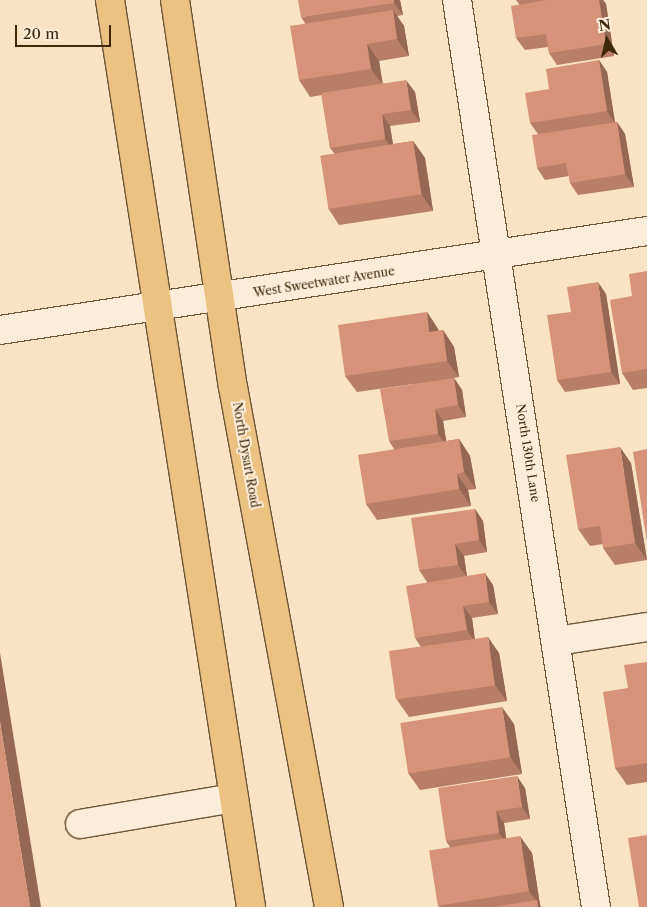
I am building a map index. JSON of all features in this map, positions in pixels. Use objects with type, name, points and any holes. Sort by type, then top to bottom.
[{"type":"main road","points":[[110,0],[251,907]]},
{"type":"main road","name":"North Dysart Road","points":[[175,0],[219,298],[329,907]]},
{"type":"street","name":"North 130th Lane","points":[[457,0],[557,641],[596,907]]},
{"type":"street","name":"West Sweetwater Avenue","points":[[0,330],[158,308],[647,232]]},
{"type":"street","points":[[557,641],[647,627]]},
{"type":"street","points":[[80,824],[234,798]]},
{"type":"building","points":[[298,0],[394,0],[394,3],[301,17]]},
{"type":"building","points":[[547,0],[599,0],[606,44],[549,53],[546,34],[516,38],[511,6]]},
{"type":"building","points":[[393,10],[397,39],[367,44],[371,69],[299,80],[290,26]]},
{"type":"building","points":[[599,60],[607,111],[530,123],[525,93],[549,89],[546,69]]},
{"type":"building","points":[[406,80],[411,110],[382,114],[385,139],[330,148],[321,93]]},
{"type":"building","points":[[617,122],[625,174],[570,183],[566,163],[537,168],[532,135]]},
{"type":"building","points":[[413,141],[421,194],[329,209],[320,156]]},
{"type":"building","points":[[647,271],[647,369],[622,373],[610,300],[632,296],[629,274]]},
{"type":"building","points":[[598,282],[611,372],[557,380],[547,315],[571,312],[567,287]]},
{"type":"building","points":[[427,312],[429,332],[443,330],[447,361],[345,376],[338,325]]},
{"type":"building","points":[[454,378],[458,405],[435,409],[438,434],[389,441],[380,389]]},
{"type":"building","points":[[459,439],[464,472],[457,474],[459,489],[366,504],[358,455]]},
{"type":"building","points":[[620,447],[635,543],[603,548],[600,526],[578,529],[566,455]]},
{"type":"building","points":[[647,449],[647,542],[633,452]]},
{"type":"building","points":[[475,509],[479,540],[455,544],[458,565],[419,570],[411,518]]},
{"type":"building","points":[[485,573],[489,602],[463,606],[467,630],[415,638],[406,586]]},
{"type":"building","points":[[488,637],[495,686],[396,699],[389,651]]},
{"type":"building","points":[[647,662],[647,763],[615,768],[603,692],[628,688],[624,665]]},
{"type":"building","points":[[502,707],[510,757],[408,773],[400,723]]},
{"type":"building","points":[[0,722],[30,907],[0,907]]},
{"type":"building","points":[[517,776],[522,807],[496,811],[499,833],[446,841],[438,788]]},
{"type":"building","points":[[647,835],[647,907],[639,907],[628,838]]},
{"type":"building","points":[[520,836],[529,891],[438,906],[429,850]]},
{"type":"building","points":[[537,900],[538,907],[493,907]]}]
